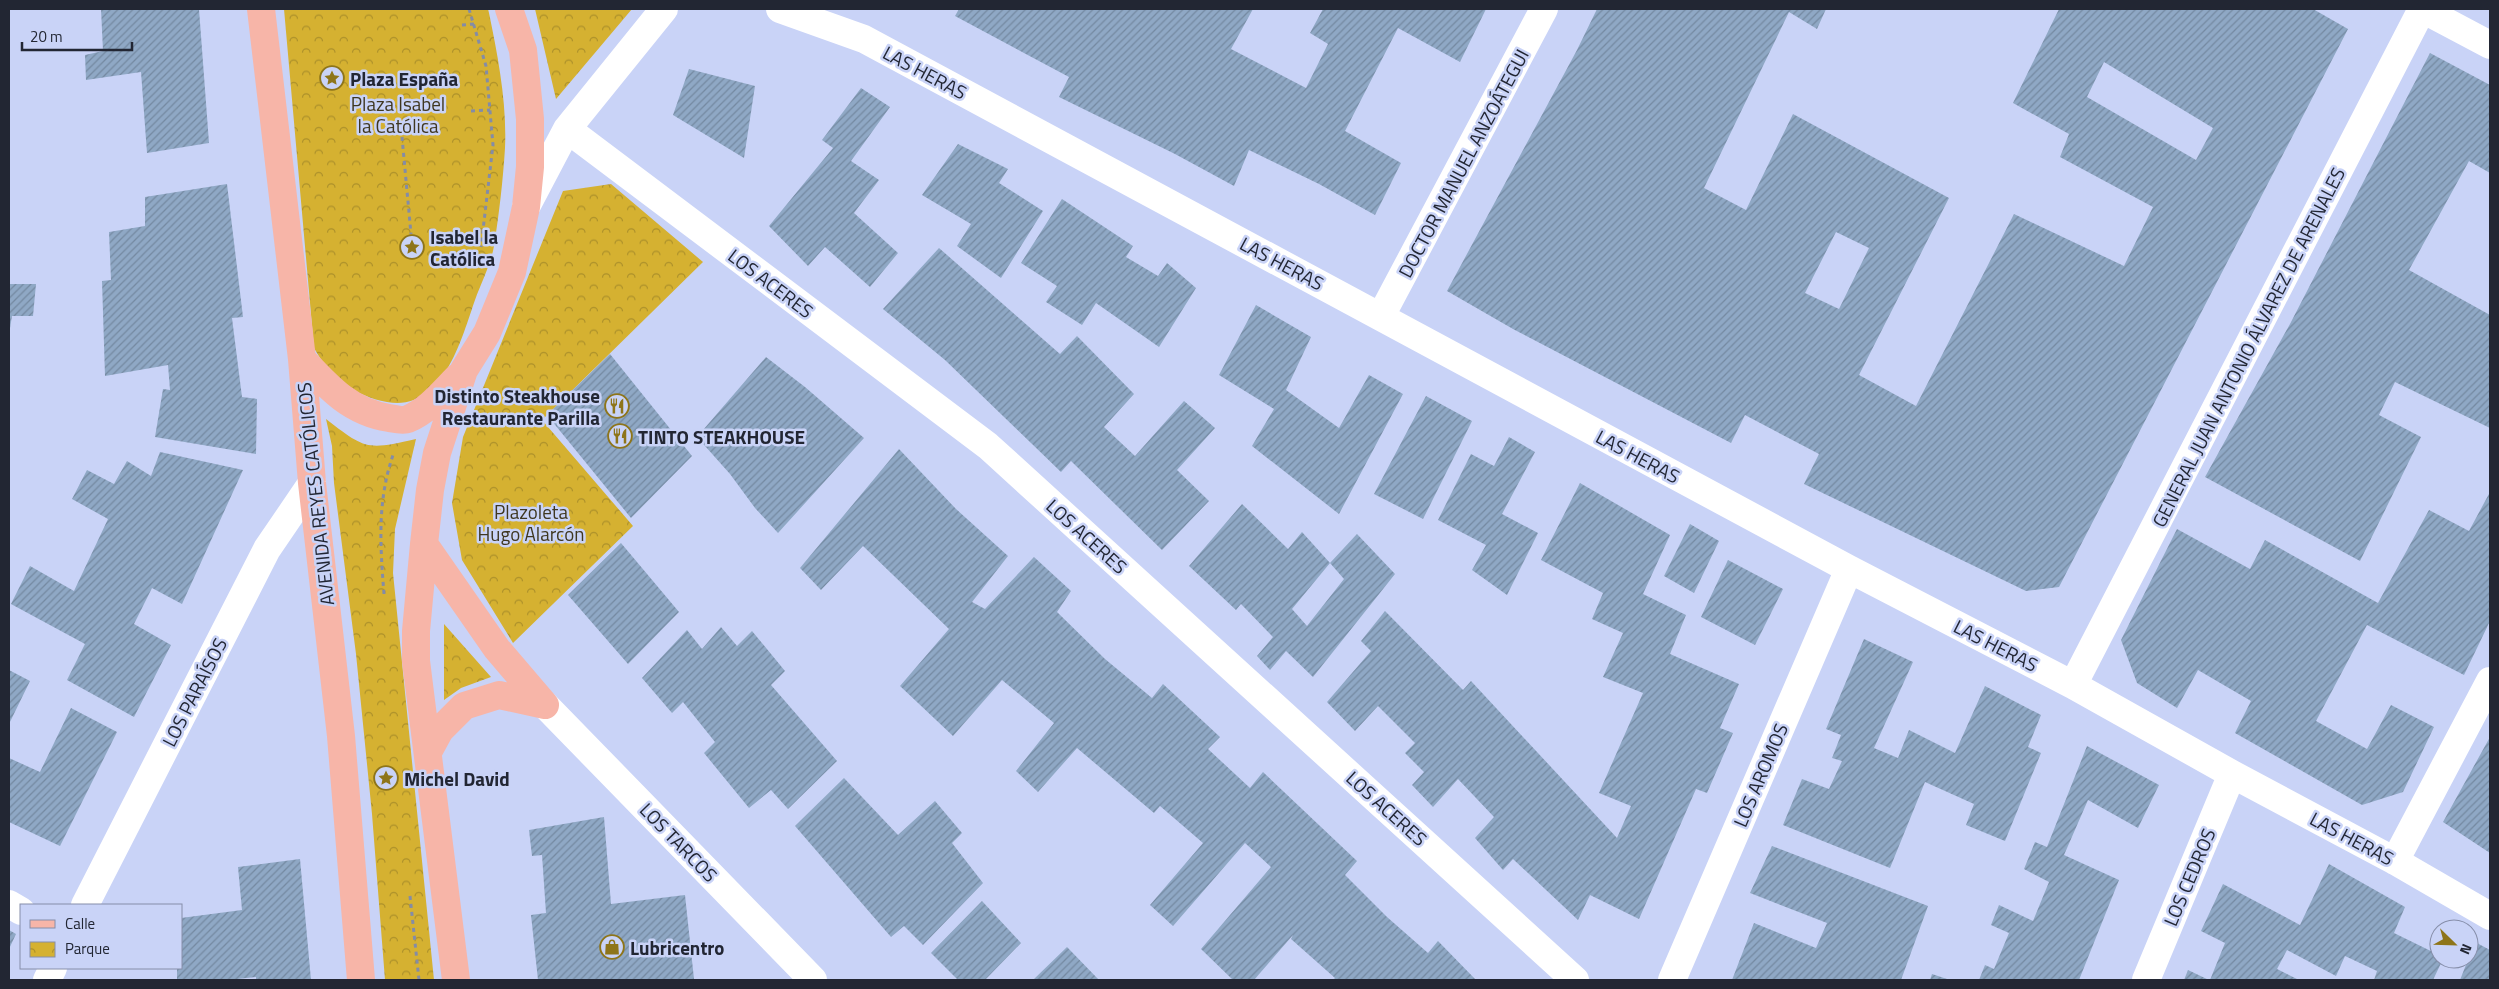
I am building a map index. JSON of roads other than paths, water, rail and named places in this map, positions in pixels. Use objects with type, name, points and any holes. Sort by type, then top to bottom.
[{"type":"main road","name":"AVENIDA REYES CATÓLICOS","points":[[261,9],[302,359],[312,483],[341,736],[361,980]]},
{"type":"main road","points":[[302,359],[334,393],[356,409],[380,417],[406,420],[427,409],[464,370],[487,333],[512,272],[526,207],[530,167],[530,119],[523,50],[509,9]]},
{"type":"main road","points":[[456,980],[416,661],[416,641],[430,490],[437,453],[464,370]]},
{"type":"main road","points":[[424,544],[497,649],[545,705]]},
{"type":"main road","points":[[428,752],[440,730],[464,706],[499,695],[545,705]]},
{"type":"street","points":[[526,207],[567,129],[664,9]]},
{"type":"street","name":"LAS HERAS","points":[[780,9],[864,39],[1849,569],[2073,684],[2232,774],[2395,861],[2490,916]]},
{"type":"street","name":"DOCTOR MANUEL ANZOÁTEGUI","points":[[1381,316],[1544,9]]},
{"type":"street","points":[[2422,9],[2490,45]]},
{"type":"street","name":"GENERAL JUAN ANTONIO ÁLVAREZ DE ARENALES","points":[[2073,684],[2422,9]]},
{"type":"street","name":"LOS ACERES","points":[[567,129],[988,446],[1575,980]]},
{"type":"street","name":"LOS PARAÍSOS","points":[[86,904],[267,549],[312,483]]},
{"type":"street","name":"LOS AROMOS","points":[[1672,980],[1849,569]]},
{"type":"street","points":[[2395,861],[2490,682]]},
{"type":"street","name":"LOS TARCOS","points":[[545,705],[813,980]]},
{"type":"street","name":"LOS CEDROS","points":[[2146,980],[2232,774]]},
{"type":"street","points":[[9,904],[20,910]]},
{"type":"place","name":"Plaza España","points":[[332,78]]},
{"type":"place","name":"Isabel la Católica","points":[[412,247]]},
{"type":"place","name":"Distinto Steakhouse Restaurante Parilla","points":[[617,406]]},
{"type":"place","name":"TINTO STEAKHOUSE","points":[[620,436]]},
{"type":"place","name":"Michel David","points":[[386,778]]},
{"type":"place","name":"Lubricentro","points":[[612,947]]},
{"type":"park label","name":"Plaza Isabel la Católica","points":[[398,114]]},
{"type":"park label","name":"Plazoleta Hugo Alarcón","points":[[531,522]]}]
